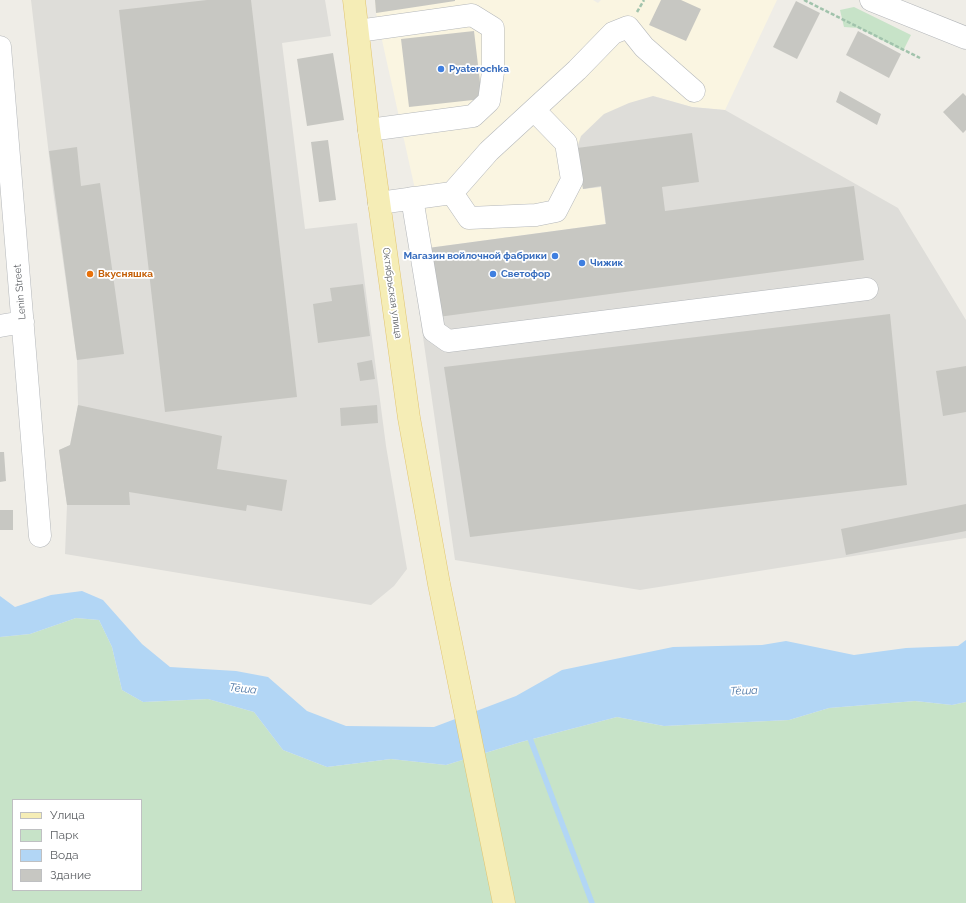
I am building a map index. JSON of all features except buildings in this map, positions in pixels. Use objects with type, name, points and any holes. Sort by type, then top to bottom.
[{"type":"main road","name":"Октябрьская улица","points":[[354,0],[369,130],[409,418],[439,584],[504,900]]},
{"type":"street","points":[[871,0],[966,38]]},
{"type":"street","points":[[358,31],[472,15],[493,28],[493,72],[489,102],[473,116],[369,130]]},
{"type":"street","points":[[379,203],[452,193],[489,151],[577,70],[613,33],[628,26],[644,47],[694,91]]},
{"type":"street","name":"Lenin Street","points":[[0,47],[3,116],[23,322],[40,536]]},
{"type":"street","points":[[452,193],[468,218],[536,215],[556,211],[572,180],[566,142],[534,110]]},
{"type":"street","points":[[412,198],[434,331],[448,341],[867,290]]},
{"type":"street","points":[[0,326],[23,322]]},
{"type":"path","points":[[804,0],[920,58]]},
{"type":"shaded area","points":[[31,0],[325,0],[331,36],[282,43],[305,229],[357,223],[386,446],[407,569],[394,586],[371,605],[65,554],[67,505],[59,450],[71,445],[78,405],[77,360],[53,190]]},
{"type":"shaded area","points":[[375,0],[593,0],[598,3],[601,0],[777,0],[725,110],[692,107],[653,96],[582,189],[601,186],[606,224],[428,248],[376,13]]},
{"type":"shaded area","points":[[653,96],[692,107],[725,110],[898,208],[966,320],[966,538],[640,590],[455,560],[415,281],[614,293],[601,187],[583,189],[577,148],[581,136],[604,114],[629,103]]},
{"type":"green space","points":[[854,7],[911,35],[903,51],[859,28],[844,27],[840,10]]},
{"type":"green space","points":[[76,618],[99,620],[112,647],[122,690],[143,702],[208,699],[254,712],[283,750],[327,767],[391,759],[446,765],[521,742],[617,717],[664,726],[789,720],[829,708],[915,701],[952,705],[966,702],[966,903],[0,903],[0,637],[30,634]]},
{"type":"water","points":[[82,591],[103,600],[142,644],[170,667],[236,671],[268,677],[307,711],[346,726],[434,727],[516,696],[562,670],[673,647],[762,645],[786,641],[854,655],[906,648],[958,646],[966,640],[966,702],[952,705],[915,701],[829,708],[789,720],[664,726],[617,717],[521,742],[446,765],[391,759],[327,767],[283,750],[254,712],[208,699],[143,702],[122,690],[112,647],[99,620],[76,618],[30,634],[0,637],[0,596],[15,607],[51,595]]},
{"type":"waterway","name":"Тёша","points":[[528,733],[592,903]]},
{"type":"place","name":"Pyaterochka","points":[[441,69]]},
{"type":"place","name":"Магазин войлочной фабрики","points":[[555,256]]},
{"type":"place","name":"Чижик","points":[[582,263]]},
{"type":"place","name":"Вкусняшка","points":[[90,274]]},
{"type":"place","name":"Светофор","points":[[493,274]]}]
